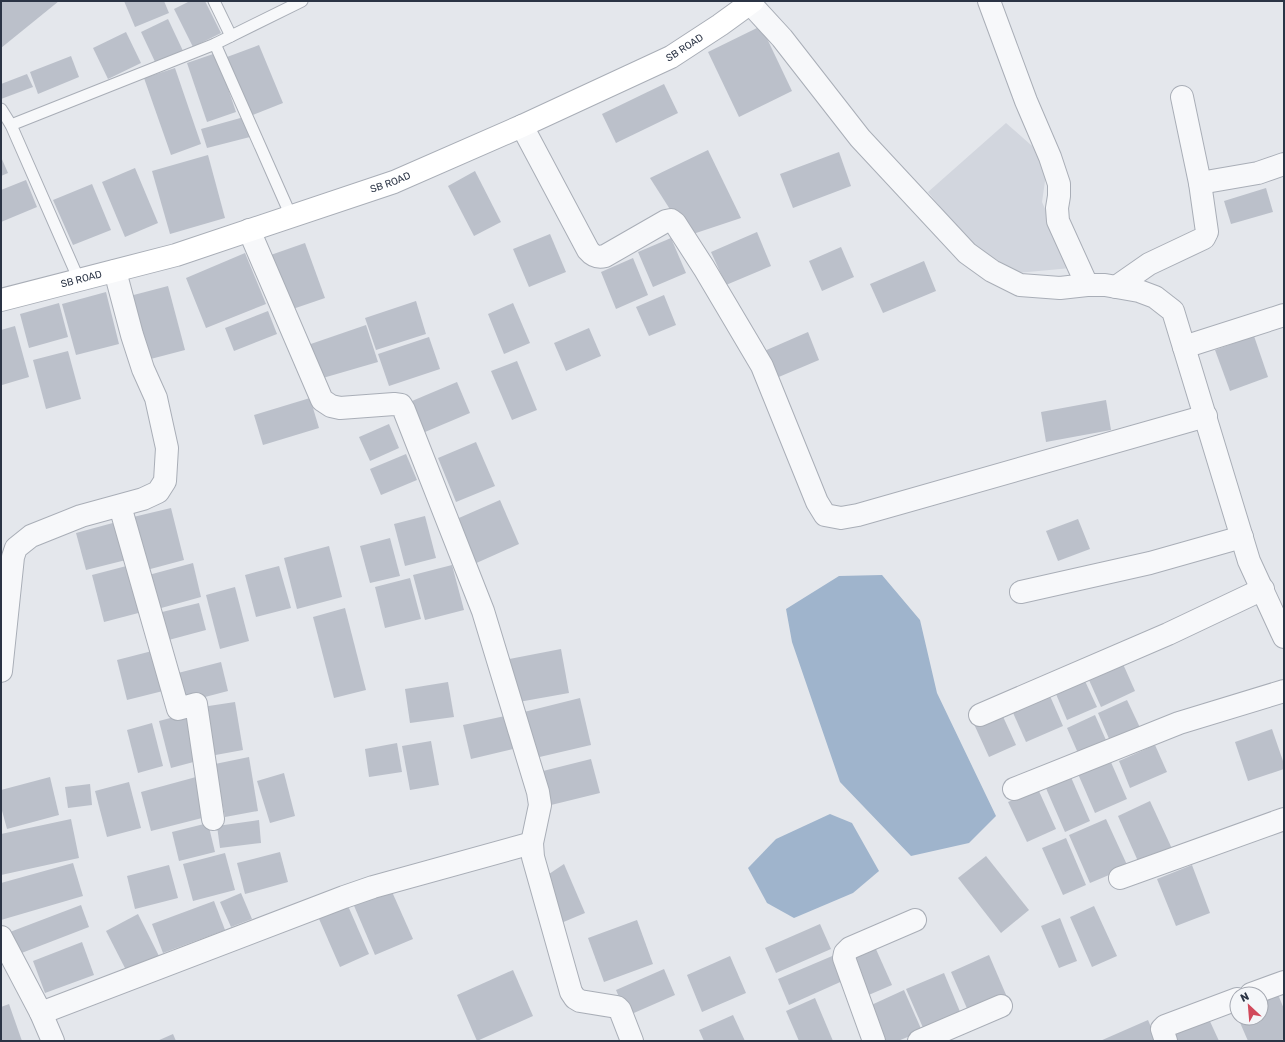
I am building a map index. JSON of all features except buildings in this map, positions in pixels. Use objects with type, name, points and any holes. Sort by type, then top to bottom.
[{"type":"street","points":[[989,1],[1026,101],[1050,157],[1059,184],[1057,208],[1058,221],[1087,285]]},
{"type":"street","points":[[750,2],[782,38],[860,138],[967,253],[992,272],[1020,285],[1060,288],[1104,285],[1139,291],[1155,297],[1173,311],[1249,561],[1284,637]]},
{"type":"street","name":"SB ROAD","points":[[1,300],[176,255],[394,182],[522,126],[671,57],[750,2]]},
{"type":"street","points":[[1116,287],[1149,264],[1206,236],[1207,232],[1200,183],[1182,97]]},
{"type":"street","points":[[522,126],[588,250],[593,255],[599,257],[604,256],[666,221],[671,220],[675,223],[704,268],[762,366],[817,502],[825,514],[841,518],[858,515],[1206,416]]},
{"type":"street","points":[[1200,183],[1258,173],[1284,164]]},
{"type":"street","points":[[249,230],[322,400],[330,406],[340,408],[394,404],[401,405],[404,410],[483,611],[538,792],[540,805],[532,843],[532,857],[572,992],[575,998],[580,1001],[617,1007],[620,1010],[632,1041]]},
{"type":"street","points":[[1,671],[13,557],[16,548],[31,536],[81,516],[120,506],[158,492],[165,481],[168,448],[156,398],[143,369],[132,335],[115,271]]},
{"type":"street","points":[[1184,347],[1284,315]]},
{"type":"street","points":[[120,506],[178,709],[196,704],[212,819]]},
{"type":"street","points":[[1022,592],[1150,563],[1242,537]]},
{"type":"street","points":[[980,715],[1168,634],[1263,589]]},
{"type":"street","points":[[1014,789],[1179,723],[1284,691]]},
{"type":"street","points":[[1120,878],[1284,819]]},
{"type":"street","points":[[41,1013],[344,897],[373,887],[532,843]]},
{"type":"street","points":[[874,1041],[844,958],[845,952],[850,948],[915,920]]},
{"type":"street","points":[[1,937],[41,1013],[53,1041]]},
{"type":"street","points":[[1269,987],[1284,982]]},
{"type":"street","points":[[1166,1041],[1162,1029],[1165,1026],[1229,1002]]},
{"type":"street","points":[[919,1041],[1000,1006]]},
{"type":"lane","points":[[214,1],[231,36]]},
{"type":"lane","points":[[11,125],[215,44],[302,1]]},
{"type":"lane","points":[[215,44],[291,216]]},
{"type":"lane","points":[[2,112],[11,125],[79,280]]},
{"type":"shaded area","points":[[1006,123],[1048,160],[1042,202],[1071,268],[1017,273],[967,240],[928,192]]},
{"type":"water","points":[[882,575],[920,620],[937,693],[996,816],[969,843],[911,856],[840,782],[792,642],[786,609],[839,576]]},
{"type":"water","points":[[830,814],[852,823],[879,871],[853,893],[794,918],[767,903],[748,868],[776,839]]}]
